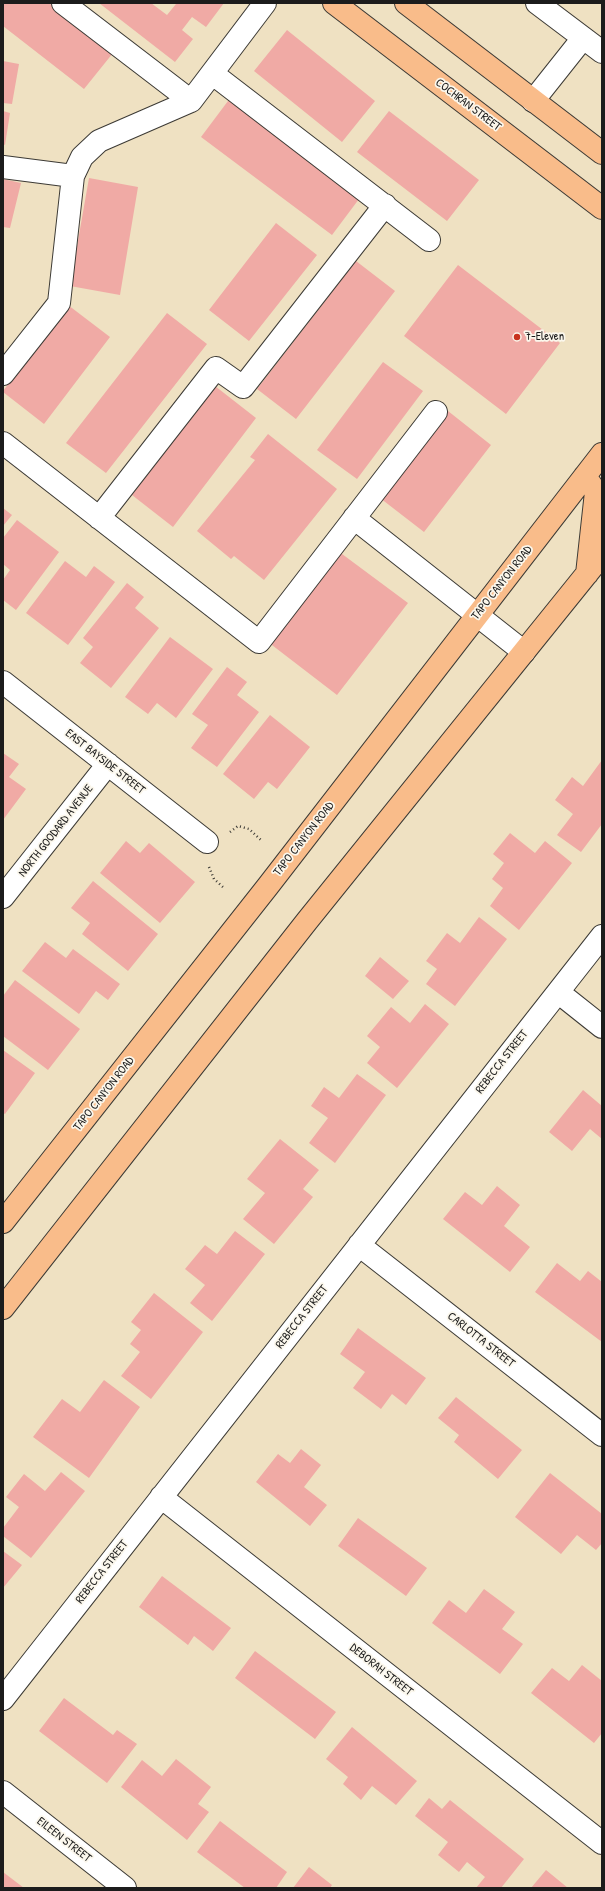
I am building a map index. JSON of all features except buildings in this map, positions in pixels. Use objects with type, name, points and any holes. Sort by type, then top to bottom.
[{"type":"main road","name":"COCHRAN STREET","points":[[334,3],[602,208]]},
{"type":"main road","points":[[406,3],[602,153]]},
{"type":"main road","name":"TAPO CANYON ROAD","points":[[3,1222],[268,886],[602,454]]},
{"type":"main road","points":[[585,476],[596,492],[587,574]]},
{"type":"main road","points":[[3,1308],[307,921],[602,555]]},
{"type":"street","points":[[63,3],[191,101]]},
{"type":"street","points":[[3,374],[59,303],[73,176],[82,157],[99,141],[191,101],[213,74],[265,3]]},
{"type":"street","points":[[537,3],[602,52]]},
{"type":"street","points":[[533,100],[583,38]]},
{"type":"street","points":[[213,74],[429,240]]},
{"type":"street","points":[[3,168],[73,176]]},
{"type":"street","points":[[99,518],[216,368],[243,388],[385,205]]},
{"type":"street","points":[[3,443],[259,642],[436,412]]},
{"type":"street","points":[[354,518],[524,652]]},
{"type":"street","name":"EAST BAYSIDE STREET","points":[[3,682],[207,842]]},
{"type":"street","name":"NORTH GOODARD AVENUE","points":[[3,897],[108,764]]},
{"type":"street","name":"REBECCA STREET","points":[[3,1699],[602,936]]},
{"type":"street","points":[[558,992],[602,1027]]},
{"type":"street","name":"CARLOTTA STREET","points":[[359,1245],[602,1435]]},
{"type":"street","name":"DEBORAH STREET","points":[[161,1498],[602,1843]]},
{"type":"street","name":"EILEEN STREET","points":[[3,1792],[125,1888]]},
{"type":"place","name":"7-Eleven","points":[[517,337]]}]
